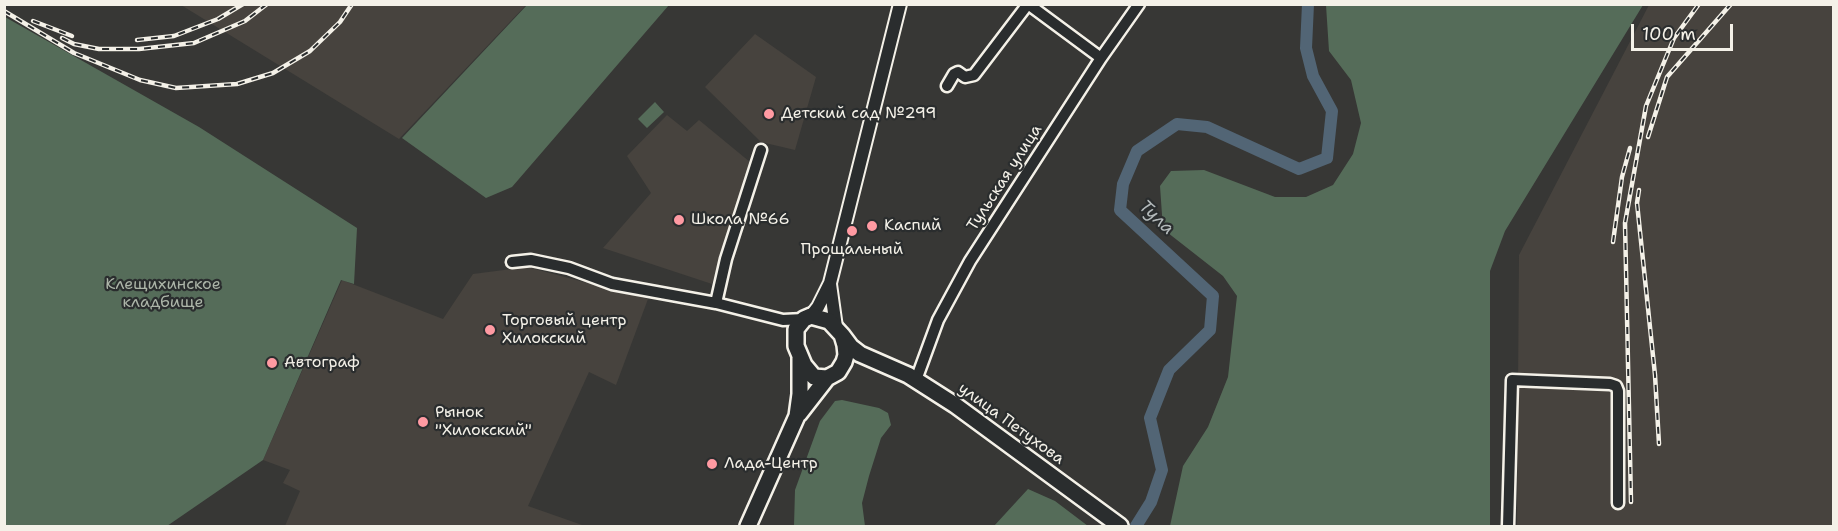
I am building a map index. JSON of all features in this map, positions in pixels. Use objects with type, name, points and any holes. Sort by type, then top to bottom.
[{"type":"highway","points":[[748,526],[797,416],[800,394],[800,358],[795,335],[796,329],[807,317],[829,321],[839,331],[846,355],[797,416]]},
{"type":"highway","name":"улица Петухова","points":[[839,331],[851,347],[916,380],[955,405],[1120,526]]},
{"type":"highway","points":[[800,358],[814,377],[832,375],[875,360]]},
{"type":"main road","points":[[807,317],[818,308],[830,283],[900,4]]},
{"type":"main road","points":[[830,283],[839,331]]},
{"type":"street","points":[[947,86],[954,74],[958,72],[965,76],[974,75],[1028,4],[1101,58]]},
{"type":"street","name":"Тульская улица","points":[[916,380],[938,320],[970,261],[1101,58],[1139,4]]},
{"type":"street","points":[[716,303],[726,259],[761,150]]},
{"type":"street","points":[[512,262],[531,260],[570,268],[612,284],[716,303],[783,320],[807,317]]},
{"type":"street","points":[[783,320],[795,335]]},
{"type":"street","points":[[1508,526],[1512,380],[1616,386],[1618,391],[1618,503]]},
{"type":"shaded area","points":[[181,5],[526,5],[399,139]]},
{"type":"shaded area","points":[[1649,5],[1833,5],[1833,526],[1517,526],[1519,255]]},
{"type":"shaded area","name":"Детский сад №299","points":[[755,34],[816,77],[795,150],[761,142],[705,87]]},
{"type":"shaded area","name":"Школа №66","points":[[667,115],[687,131],[699,120],[750,162],[712,284],[603,248],[651,193],[627,156]]},
{"type":"shaded area","name":"Рынок \"Хилокский\"","points":[[527,267],[648,299],[616,385],[589,372],[528,506],[585,526],[285,526],[300,491],[283,483],[290,470],[263,460],[342,280],[443,319],[473,274]]},
{"type":"green space","points":[[527,5],[669,5],[512,187],[486,198],[402,138]]},
{"type":"green space","points":[[1326,5],[1643,5],[1505,231],[1490,271],[1490,526],[1170,526],[1183,466],[1208,427],[1228,377],[1237,296],[1223,276],[1163,229],[1160,186],[1171,171],[1204,170],[1275,197],[1306,197],[1333,185],[1353,154],[1361,123],[1351,80],[1329,51]]},
{"type":"green space","name":"Клещихинское кладбище","points":[[5,17],[199,127],[357,228],[354,284],[341,280],[263,460],[167,526],[5,526]]},
{"type":"green space","points":[[655,102],[664,112],[647,128],[638,119]]},
{"type":"green space","points":[[842,400],[879,408],[888,413],[891,425],[881,438],[862,503],[865,526],[794,526],[795,490],[820,421],[835,401]]},
{"type":"green space","points":[[1028,489],[1055,501],[1088,526],[994,526]]},
{"type":"waterway","name":"Тула","points":[[1136,526],[1151,502],[1162,470],[1150,418],[1169,370],[1210,330],[1213,296],[1120,210],[1123,184],[1137,151],[1177,124],[1207,127],[1299,169],[1327,158],[1332,111],[1313,76],[1306,48],[1308,4]]},
{"type":"railway","points":[[137,40],[174,36],[218,19],[243,4]]},
{"type":"railway","points":[[62,38],[74,44],[99,49],[139,49],[194,43],[245,21],[267,4]]},
{"type":"railway","points":[[4,11],[74,53],[140,80],[176,88],[237,84],[273,73],[310,51],[340,22],[352,4]]},
{"type":"railway","points":[[1631,502],[1625,223],[1646,106],[1674,38],[1699,4]]},
{"type":"railway","points":[[1648,137],[1667,77],[1731,4]]},
{"type":"railway","points":[[33,21],[72,36]]},
{"type":"railway","points":[[1613,242],[1622,177],[1630,148]]},
{"type":"railway","points":[[1639,190],[1637,203],[1655,375],[1659,444]]},
{"type":"place","name":"Детский сад №299","points":[[769,114]]},
{"type":"place","name":"Школа №66","points":[[679,220]]},
{"type":"place","name":"Каспий","points":[[872,226]]},
{"type":"place","name":"Прощальный","points":[[852,231]]},
{"type":"place","name":"Торговый центр Хилокский","points":[[490,330]]},
{"type":"place","name":"Автограф","points":[[272,363]]},
{"type":"place","name":"Рынок \"Хилокский\"","points":[[423,422]]},
{"type":"place","name":"Лада-Центр","points":[[712,464]]}]
